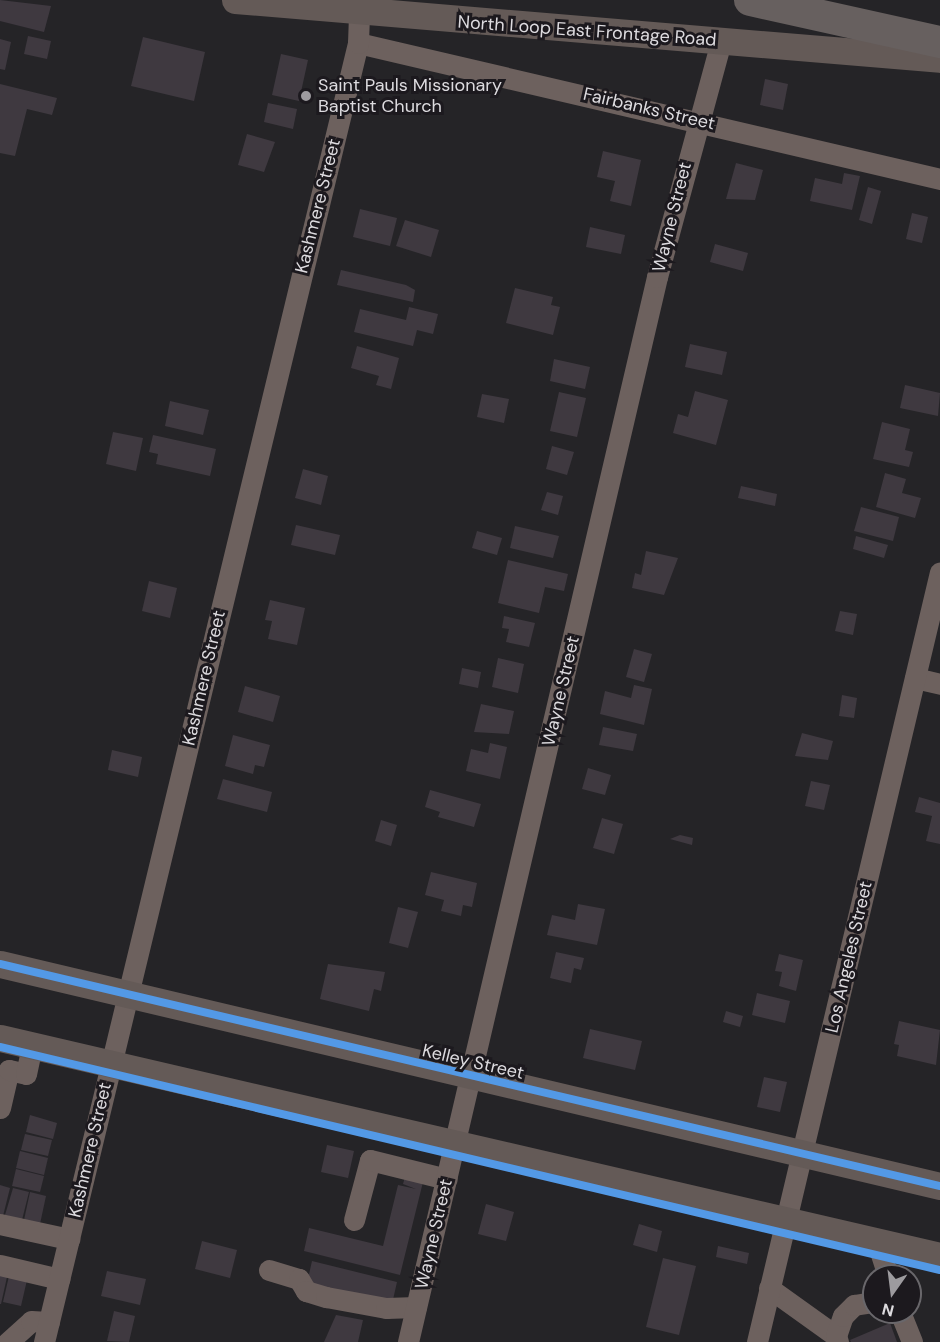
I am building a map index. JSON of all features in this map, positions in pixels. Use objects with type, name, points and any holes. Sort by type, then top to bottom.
[{"type":"highway","points":[[750,0],[940,42]]},
{"type":"main road","name":"North Loop East Frontage Road","points":[[235,0],[359,13],[940,59]]},
{"type":"main road","name":"Kelley Street","points":[[0,964],[940,1186]]},
{"type":"main road","points":[[0,1038],[454,1147],[940,1256]]},
{"type":"street","name":"Kashmere Street","points":[[47,1332],[358,43],[359,13]]},
{"type":"street","name":"Wayne Street","points":[[408,1342],[416,1307],[421,1177],[454,1147],[696,121],[721,41]]},
{"type":"street","name":"Fairbanks Street","points":[[358,43],[940,179]]},
{"type":"street","name":"Los Angeles Street","points":[[756,1342],[940,572]]},
{"type":"street","points":[[915,678],[940,684]]},
{"type":"street","points":[[0,1108],[9,1070],[26,1074],[32,1046]]},
{"type":"street","points":[[354,1220],[370,1160],[421,1177]]},
{"type":"street","points":[[0,1224],[69,1239]]},
{"type":"street","points":[[877,1242],[884,1264]]},
{"type":"street","points":[[0,1265],[59,1279]]},
{"type":"street","points":[[269,1270],[298,1280],[306,1291],[326,1297],[386,1308],[416,1307]]},
{"type":"street","points":[[769,1288],[837,1339],[854,1305],[862,1304]]},
{"type":"street","points":[[0,1339],[8,1342],[31,1321],[47,1332]]},
{"type":"street","points":[[905,1324],[912,1342]]},
{"type":"building","points":[[0,0],[51,6],[44,32],[0,21]]},
{"type":"building","points":[[28,36],[51,41],[47,59],[24,54]]},
{"type":"building","points":[[143,37],[205,52],[194,101],[131,86]]},
{"type":"building","points":[[0,39],[11,42],[5,70],[0,69]]},
{"type":"building","points":[[281,54],[308,60],[299,101],[272,95]]},
{"type":"building","points":[[765,79],[788,84],[783,110],[760,105]]},
{"type":"building","points":[[0,84],[57,98],[52,115],[27,109],[15,156],[0,153]]},
{"type":"building","points":[[268,103],[297,109],[293,129],[264,122]]},
{"type":"building","points":[[247,134],[275,142],[264,172],[238,165]]},
{"type":"building","points":[[603,151],[641,160],[631,206],[610,201],[615,181],[597,177]]},
{"type":"building","points":[[736,163],[763,170],[755,200],[726,199]]},
{"type":"building","points":[[844,173],[860,176],[852,210],[810,201],[815,178],[842,184]]},
{"type":"building","points":[[868,187],[881,191],[872,224],[859,220]]},
{"type":"building","points":[[360,209],[397,218],[390,246],[353,237]]},
{"type":"building","points":[[912,213],[928,217],[922,243],[906,239]]},
{"type":"building","points":[[405,220],[439,230],[431,257],[396,246]]},
{"type":"building","points":[[590,227],[625,235],[621,254],[586,247]]},
{"type":"building","points":[[715,244],[748,253],[743,271],[710,262]]},
{"type":"building","points":[[341,270],[406,285],[415,290],[413,302],[337,285]]},
{"type":"building","points":[[515,288],[553,297],[551,305],[560,307],[553,335],[506,323]]},
{"type":"building","points":[[409,307],[438,314],[433,334],[417,330],[413,346],[354,332],[360,309],[406,320]]},
{"type":"building","points":[[690,344],[727,352],[722,375],[685,367]]},
{"type":"building","points":[[357,346],[399,358],[391,389],[376,385],[379,376],[351,368]]},
{"type":"building","points":[[554,359],[590,367],[585,389],[550,381]]},
{"type":"building","points":[[905,385],[940,393],[938,416],[900,408]]},
{"type":"building","points":[[695,391],[728,400],[716,445],[673,433],[678,414],[688,417]]},
{"type":"building","points":[[559,392],[586,398],[577,437],[550,431]]},
{"type":"building","points":[[482,394],[509,399],[504,423],[477,417]]},
{"type":"building","points":[[170,401],[209,410],[203,435],[165,426]]},
{"type":"building","points":[[882,422],[910,429],[905,450],[913,452],[909,467],[873,459]]},
{"type":"building","points":[[113,432],[143,438],[136,471],[106,464]]},
{"type":"building","points":[[153,435],[216,449],[210,476],[156,464],[158,454],[149,452]]},
{"type":"building","points":[[552,446],[574,452],[567,475],[546,469]]},
{"type":"building","points":[[303,469],[328,476],[321,505],[295,498]]},
{"type":"building","points":[[885,473],[906,479],[902,493],[921,498],[915,518],[876,507]]},
{"type":"building","points":[[741,486],[777,494],[775,506],[738,498]]},
{"type":"building","points":[[547,492],[563,496],[558,515],[541,510]]},
{"type":"building","points":[[861,507],[899,517],[893,541],[854,531]]},
{"type":"building","points":[[296,525],[340,535],[335,555],[291,545]]},
{"type":"building","points":[[515,526],[559,536],[553,558],[510,548]]},
{"type":"building","points":[[477,531],[502,538],[497,555],[472,548]]},
{"type":"building","points":[[856,536],[888,545],[884,558],[853,549]]},
{"type":"building","points":[[646,551],[678,558],[664,595],[632,588],[635,573],[641,575]]},
{"type":"building","points":[[508,560],[568,574],[564,591],[545,587],[539,613],[498,603]]},
{"type":"building","points":[[149,581],[177,588],[170,618],[142,611]]},
{"type":"building","points":[[270,600],[305,608],[297,645],[268,639],[272,621],[265,620]]},
{"type":"building","points":[[840,611],[857,614],[853,635],[835,631]]},
{"type":"building","points":[[504,616],[535,623],[529,647],[506,642],[509,629],[502,628]]},
{"type":"building","points":[[634,649],[652,654],[644,682],[626,677]]},
{"type":"building","points":[[498,658],[524,664],[518,693],[492,687]]},
{"type":"building","points":[[462,668],[481,672],[478,688],[459,684]]},
{"type":"building","points":[[634,685],[652,689],[644,725],[600,714],[605,691],[631,698]]},
{"type":"building","points":[[245,686],[280,696],[273,722],[238,712]]},
{"type":"building","points":[[842,695],[857,698],[854,718],[839,716]]},
{"type":"building","points":[[481,704],[514,711],[509,734],[474,732]]},
{"type":"building","points":[[603,727],[637,734],[633,751],[599,745]]},
{"type":"building","points":[[802,733],[833,741],[828,760],[795,756]]},
{"type":"building","points":[[233,735],[270,745],[264,767],[255,765],[253,774],[225,766]]},
{"type":"building","points":[[490,743],[507,747],[500,779],[466,771],[471,749],[488,753]]},
{"type":"building","points":[[112,750],[142,757],[138,777],[108,770]]},
{"type":"building","points":[[588,768],[611,775],[605,795],[582,789]]},
{"type":"building","points":[[223,779],[272,792],[267,812],[217,799]]},
{"type":"building","points":[[811,781],[830,785],[824,810],[805,806]]},
{"type":"building","points":[[430,790],[481,804],[474,827],[438,817],[440,812],[425,807]]},
{"type":"building","points":[[919,797],[940,803],[940,844],[926,841],[932,816],[915,812]]},
{"type":"building","points":[[602,818],[623,824],[614,854],[593,848]]},
{"type":"building","points":[[381,820],[397,825],[391,846],[375,841]]},
{"type":"building","points":[[680,835],[693,838],[692,845],[670,839]]},
{"type":"building","points":[[431,872],[477,883],[472,907],[463,905],[461,916],[441,911],[444,900],[425,895]]},
{"type":"building","points":[[578,904],[605,909],[597,945],[547,935],[552,915],[575,920]]},
{"type":"building","points":[[398,907],[418,912],[408,948],[389,943]]},
{"type":"building","points":[[556,952],[584,958],[581,970],[574,968],[571,983],[550,978]]},
{"type":"building","points":[[779,954],[803,960],[796,991],[779,986],[782,972],[775,971]]},
{"type":"building","points":[[328,964],[385,972],[381,991],[374,989],[369,1011],[320,999]]},
{"type":"building","points":[[757,993],[790,1001],[785,1023],[752,1015]]},
{"type":"building","points":[[726,1011],[743,1016],[740,1027],[723,1022]]},
{"type":"building","points":[[899,1021],[940,1030],[936,1065],[897,1056],[899,1045],[894,1044]]},
{"type":"building","points":[[590,1029],[642,1041],[635,1070],[583,1058]]},
{"type":"building","points":[[764,1077],[787,1082],[780,1112],[757,1107]]},
{"type":"building","points":[[30,1115],[57,1123],[53,1139],[26,1132]]},
{"type":"building","points":[[25,1134],[52,1140],[48,1156],[21,1150]]},
{"type":"building","points":[[327,1145],[354,1151],[348,1178],[321,1172]]},
{"type":"building","points":[[20,1151],[48,1158],[44,1175],[16,1168]]},
{"type":"building","points":[[16,1169],[44,1176],[40,1192],[12,1186]]},
{"type":"building","points":[[406,1173],[424,1178],[400,1275],[304,1251],[309,1228],[383,1246],[398,1185],[416,1189],[403,1184]]},
{"type":"building","points":[[0,1185],[10,1188],[3,1216],[0,1215]]},
{"type":"building","points":[[13,1188],[29,1192],[22,1220],[5,1215]]},
{"type":"building","points":[[30,1192],[46,1196],[40,1224],[24,1220]]},
{"type":"building","points":[[486,1204],[514,1212],[506,1241],[478,1234]]},
{"type":"building","points":[[639,1224],[662,1231],[657,1252],[633,1245]]},
{"type":"building","points":[[202,1241],[237,1250],[230,1278],[195,1269]]},
{"type":"building","points":[[718,1246],[749,1253],[747,1264],[716,1257]]},
{"type":"building","points":[[663,1258],[696,1266],[679,1335],[646,1327]]},
{"type":"building","points":[[312,1261],[397,1282],[392,1304],[307,1283]]},
{"type":"building","points":[[107,1271],[146,1279],[140,1305],[101,1296]]},
{"type":"building","points":[[0,1275],[7,1277],[1,1304],[0,1304]]},
{"type":"building","points":[[9,1276],[27,1280],[21,1306],[3,1302]]},
{"type":"building","points":[[114,1311],[135,1316],[129,1342],[107,1341]]},
{"type":"building","points":[[336,1315],[363,1320],[358,1342],[324,1342]]},
{"type":"building","points":[[890,1324],[897,1342],[851,1342],[850,1340]]},
{"type":"cycle path","points":[[0,964],[940,1186]]},
{"type":"cycle path","points":[[0,1047],[940,1270]]},
{"type":"place","name":"Saint Pauls Missionary Baptist Church","points":[[306,96]]}]
